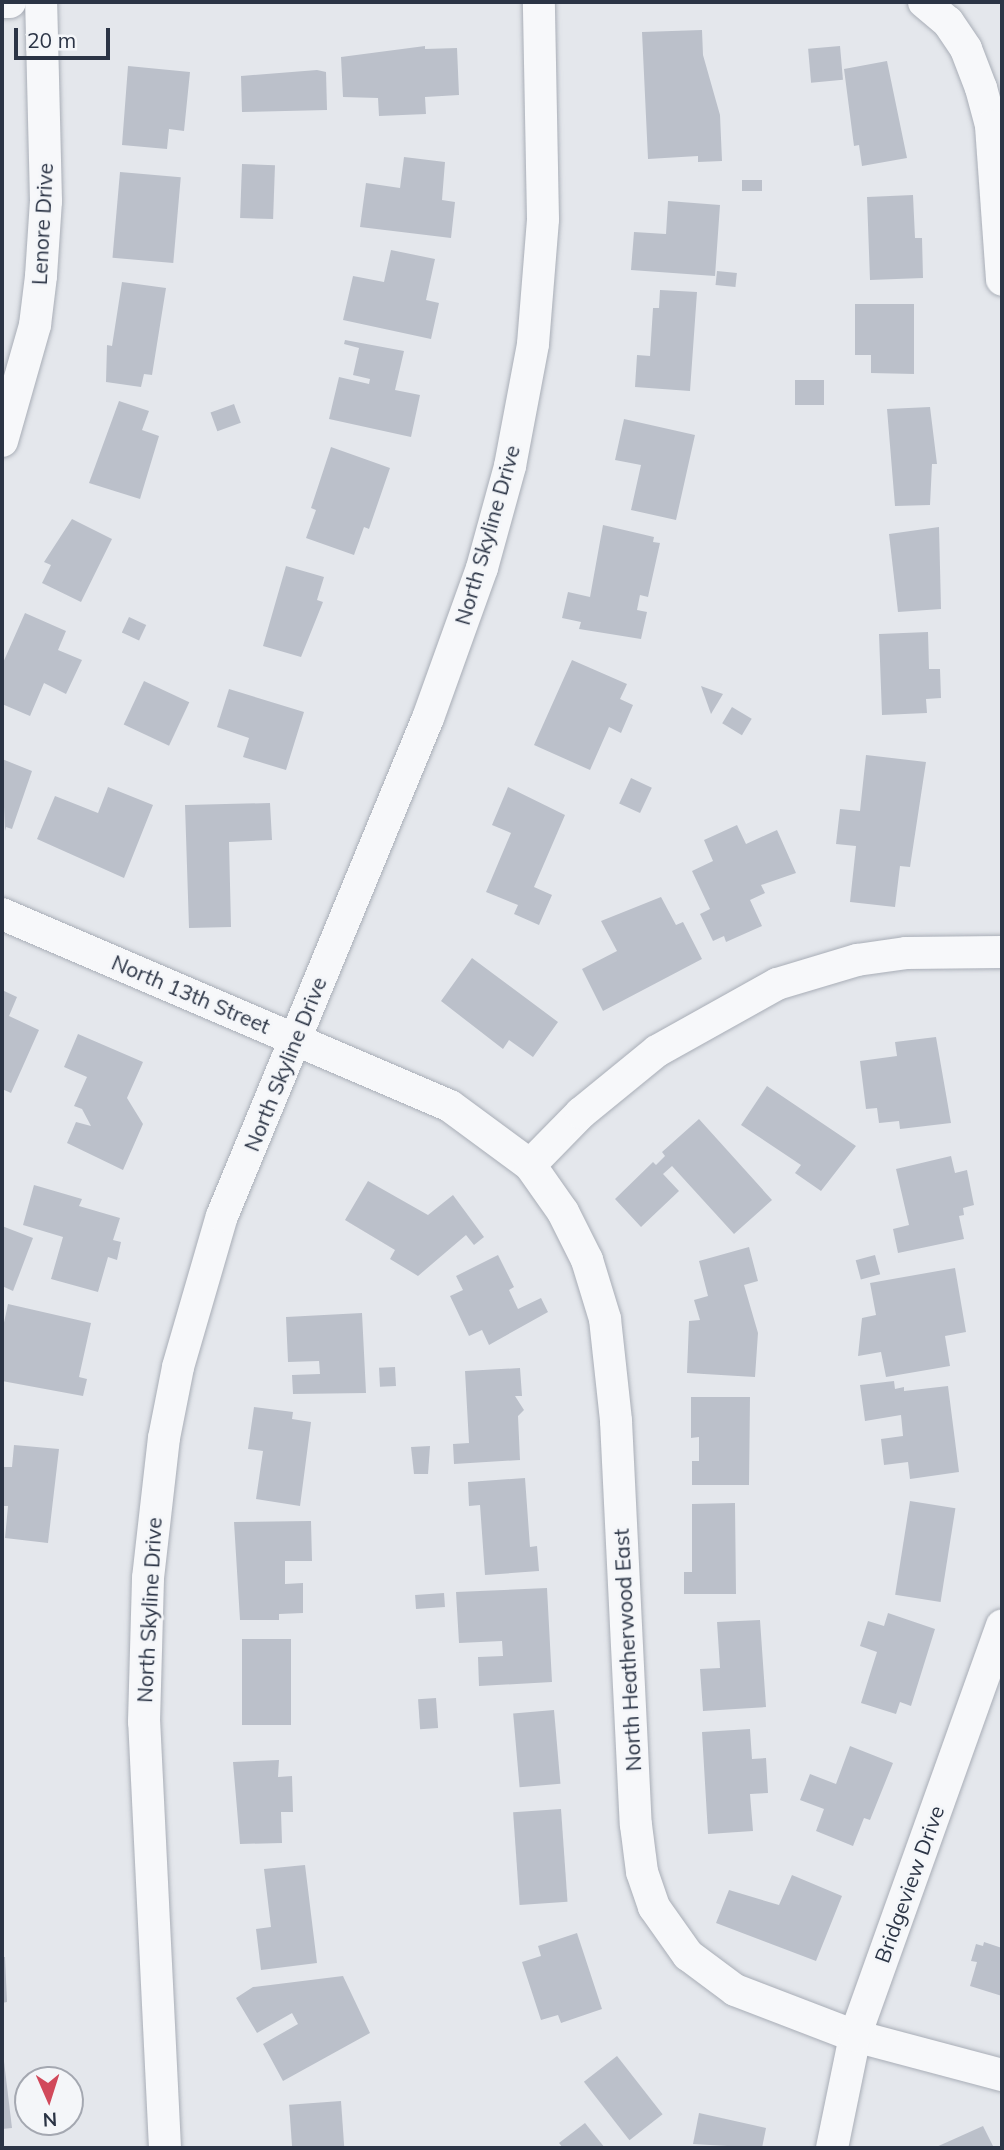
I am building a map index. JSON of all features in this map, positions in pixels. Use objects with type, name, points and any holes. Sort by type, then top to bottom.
[{"type":"street","points":[[2,2],[10,2]]},
{"type":"street","name":"Lenore Drive","points":[[2,441],[35,325],[41,276],[46,188],[41,2]]},
{"type":"street","name":"North Skyline Drive","points":[[165,2148],[144,1722],[144,1642],[155,1499],[178,1367],[222,1216],[428,718],[482,568],[510,466],[533,344],[543,219],[539,2]]},
{"type":"street","points":[[924,2],[948,22],[966,49],[981,88],[991,126],[1002,280]]},
{"type":"street","name":"North 13th Street","points":[[2,914],[295,1037],[450,1106],[530,1165]]},
{"type":"street","points":[[530,1165],[581,1113],[657,1051],[777,984],[813,970],[894,954],[1002,952]]},
{"type":"street","name":"North Heatherwood East","points":[[530,1165],[563,1212],[581,1248],[605,1319],[616,1421],[635,1825],[648,1892],[675,1940],[719,1980],[780,2011],[855,2036],[1002,2075]]},
{"type":"street","name":"Bridgeview Drive","points":[[832,2148],[855,2036],[1002,1625]]},
{"type":"building","points":[[702,30],[703,55],[720,115],[722,161],[698,162],[698,156],[648,159],[642,32]]},
{"type":"building","points":[[425,46],[425,49],[457,48],[459,95],[425,97],[426,114],[379,116],[378,98],[343,97],[341,57]]},
{"type":"building","points":[[840,46],[843,80],[811,83],[808,49]]},
{"type":"building","points":[[887,61],[907,158],[862,166],[859,145],[854,146],[844,69]]},
{"type":"building","points":[[128,66],[190,72],[184,131],[169,129],[167,149],[122,145]]},
{"type":"building","points":[[317,70],[326,72],[327,110],[242,112],[241,76]]},
{"type":"building","points":[[404,157],[445,162],[442,200],[455,202],[451,238],[360,227],[366,183],[400,188]]},
{"type":"building","points":[[242,164],[275,165],[273,219],[240,218]]},
{"type":"building","points":[[120,172],[181,177],[173,263],[113,258]]},
{"type":"building","points":[[742,180],[762,180],[762,191],[742,191]]},
{"type":"building","points":[[913,195],[915,238],[922,238],[923,278],[870,280],[867,197]]},
{"type":"building","points":[[668,201],[720,205],[715,276],[631,270],[634,232],[666,234]]},
{"type":"building","points":[[391,250],[435,259],[426,300],[439,303],[431,339],[343,320],[353,276],[384,282]]},
{"type":"building","points":[[717,271],[737,273],[735,287],[716,285]]},
{"type":"building","points":[[122,282],[166,288],[152,375],[144,374],[141,387],[106,382],[107,345],[112,346]]},
{"type":"building","points":[[660,290],[697,292],[690,391],[635,387],[637,355],[650,356],[653,308],[659,308]]},
{"type":"building","points":[[855,304],[914,304],[914,374],[871,373],[871,355],[855,355]]},
{"type":"building","points":[[345,340],[404,351],[395,390],[420,395],[411,437],[329,419],[339,377],[369,384],[370,379],[353,375],[359,348],[344,344]]},
{"type":"building","points":[[795,380],[824,380],[824,405],[795,405]]},
{"type":"building","points":[[119,401],[149,411],[142,430],[159,436],[140,499],[89,483]]},
{"type":"building","points":[[234,404],[241,423],[217,431],[211,413]]},
{"type":"building","points":[[930,407],[937,464],[932,464],[930,505],[895,506],[887,409]]},
{"type":"building","points":[[624,419],[695,435],[676,520],[631,510],[641,465],[615,460]]},
{"type":"building","points":[[331,447],[390,468],[369,529],[364,527],[354,555],[306,538],[316,510],[311,508]]},
{"type":"building","points":[[72,519],[112,539],[81,602],[42,583],[51,565],[44,562]]},
{"type":"building","points":[[603,525],[654,537],[653,542],[660,543],[648,597],[640,595],[637,610],[647,612],[641,639],[579,629],[581,622],[562,618],[568,592],[590,597]]},
{"type":"building","points":[[939,527],[941,609],[898,612],[889,534]]},
{"type":"building","points":[[286,566],[324,577],[317,600],[323,602],[301,657],[263,646]]},
{"type":"building","points":[[25,613],[66,631],[58,650],[82,660],[66,694],[44,683],[30,716],[2,704],[2,665]]},
{"type":"building","points":[[129,617],[146,625],[139,640],[122,632]]},
{"type":"building","points":[[928,632],[929,669],[940,669],[941,698],[926,699],[927,713],[882,715],[879,634]]},
{"type":"building","points":[[572,660],[627,684],[620,699],[633,705],[621,733],[609,727],[590,770],[534,745]]},
{"type":"building","points":[[144,681],[189,702],[169,746],[124,725]]},
{"type":"building","points":[[701,686],[723,694],[711,714]]},
{"type":"building","points":[[229,689],[304,712],[286,770],[243,757],[249,738],[217,727]]},
{"type":"building","points":[[732,707],[752,719],[742,735],[722,723]]},
{"type":"building","points":[[866,755],[926,762],[910,867],[900,866],[895,907],[850,902],[856,846],[836,844],[840,809],[860,811]]},
{"type":"building","points":[[2,759],[32,771],[12,829],[6,827],[5,831]]},
{"type":"building","points":[[631,778],[652,788],[640,813],[619,803]]},
{"type":"building","points":[[108,787],[153,805],[124,878],[37,839],[55,796],[98,813]]},
{"type":"building","points":[[508,787],[565,815],[534,887],[552,895],[539,925],[514,914],[518,905],[486,892],[511,833],[492,825]]},
{"type":"building","points":[[270,803],[272,840],[229,842],[231,927],[189,928],[185,805]]},
{"type":"building","points":[[737,825],[746,844],[777,830],[796,873],[761,885],[765,893],[750,900],[762,926],[726,942],[724,936],[713,941],[700,914],[710,909],[692,871],[713,861],[704,840]]},
{"type":"building","points":[[661,897],[676,925],[683,922],[702,959],[603,1011],[582,969],[617,951],[601,921]]},
{"type":"building","points":[[472,958],[558,1022],[533,1057],[509,1040],[503,1049],[441,1001]]},
{"type":"building","points":[[2,990],[17,997],[9,1016],[39,1030],[11,1093],[2,1089]]},
{"type":"building","points":[[78,1034],[143,1062],[127,1098],[143,1124],[123,1170],[67,1143],[76,1122],[91,1126],[82,1109],[74,1106],[87,1077],[64,1067]]},
{"type":"building","points":[[936,1037],[951,1123],[900,1129],[899,1121],[879,1123],[877,1108],[866,1109],[860,1061],[897,1056],[895,1042]]},
{"type":"building","points":[[767,1086],[856,1146],[821,1191],[795,1173],[801,1165],[741,1125]]},
{"type":"building","points":[[699,1119],[772,1200],[734,1234],[672,1166],[663,1174],[679,1191],[641,1227],[615,1199],[653,1162],[656,1165],[665,1156],[662,1152]]},
{"type":"building","points":[[951,1156],[955,1173],[967,1170],[974,1205],[963,1208],[964,1215],[959,1216],[964,1239],[898,1253],[893,1229],[909,1225],[896,1169]]},
{"type":"building","points":[[368,1181],[428,1215],[453,1195],[484,1237],[474,1245],[466,1235],[418,1276],[390,1259],[395,1250],[345,1220]]},
{"type":"building","points":[[34,1185],[82,1199],[79,1206],[120,1218],[113,1240],[121,1242],[117,1260],[108,1257],[98,1292],[51,1279],[63,1237],[23,1225]]},
{"type":"building","points":[[2,1226],[33,1238],[13,1291],[2,1286]]},
{"type":"building","points":[[749,1247],[758,1281],[744,1285],[758,1333],[755,1377],[687,1373],[689,1321],[700,1320],[694,1300],[708,1296],[699,1261]]},
{"type":"building","points":[[498,1255],[514,1287],[509,1290],[518,1309],[541,1298],[548,1312],[489,1345],[482,1330],[469,1336],[450,1296],[463,1290],[456,1276]]},
{"type":"building","points":[[875,1255],[880,1274],[861,1279],[856,1260]]},
{"type":"building","points":[[955,1268],[966,1332],[945,1336],[950,1366],[886,1377],[881,1352],[858,1356],[862,1318],[876,1315],[870,1283]]},
{"type":"building","points":[[8,1304],[91,1323],[79,1377],[87,1379],[83,1396],[2,1381],[2,1332]]},
{"type":"building","points":[[362,1313],[366,1393],[293,1394],[292,1375],[320,1374],[319,1361],[288,1362],[286,1317]]},
{"type":"building","points":[[395,1367],[396,1386],[380,1387],[379,1368]]},
{"type":"building","points":[[520,1368],[522,1396],[515,1396],[524,1410],[518,1416],[520,1460],[454,1464],[453,1444],[469,1443],[465,1371]]},
{"type":"building","points":[[894,1381],[895,1389],[904,1387],[904,1391],[948,1386],[959,1472],[910,1479],[908,1462],[884,1465],[881,1439],[903,1436],[901,1415],[865,1421],[860,1385]]},
{"type":"building","points":[[691,1397],[750,1397],[749,1485],[692,1485],[692,1461],[699,1461],[699,1437],[691,1438]]},
{"type":"building","points":[[254,1407],[293,1412],[292,1419],[311,1422],[300,1506],[256,1499],[263,1451],[248,1449]]},
{"type":"building","points":[[14,1445],[59,1449],[48,1543],[5,1538],[8,1506],[2,1506],[2,1467],[12,1467]]},
{"type":"building","points":[[430,1446],[428,1474],[414,1474],[411,1447]]},
{"type":"building","points":[[525,1478],[530,1547],[537,1546],[539,1571],[485,1575],[480,1505],[469,1506],[468,1482]]},
{"type":"building","points":[[910,1501],[955,1508],[941,1602],[895,1595]]},
{"type":"building","points":[[735,1503],[736,1594],[684,1594],[684,1572],[692,1572],[692,1504]]},
{"type":"building","points":[[311,1521],[312,1561],[285,1561],[285,1584],[303,1583],[303,1613],[279,1614],[279,1620],[240,1620],[234,1522]]},
{"type":"building","points":[[547,1588],[552,1682],[479,1686],[478,1657],[503,1656],[502,1641],[459,1643],[456,1592]]},
{"type":"building","points":[[444,1593],[445,1607],[416,1609],[415,1595]]},
{"type":"building","points":[[888,1613],[935,1629],[911,1706],[900,1702],[896,1714],[861,1703],[877,1652],[860,1646],[868,1621],[884,1626]]},
{"type":"building","points":[[760,1620],[766,1707],[703,1711],[700,1669],[720,1668],[717,1622]]},
{"type":"building","points":[[242,1639],[291,1639],[291,1725],[242,1725]]},
{"type":"building","points":[[436,1698],[438,1728],[420,1729],[418,1699]]},
{"type":"building","points":[[554,1710],[560,1784],[520,1787],[513,1714]]},
{"type":"building","points":[[750,1729],[752,1759],[766,1758],[768,1793],[750,1794],[753,1831],[708,1834],[702,1732]]},
{"type":"building","points":[[850,1746],[893,1763],[870,1820],[864,1818],[853,1846],[816,1831],[824,1809],[800,1800],[810,1774],[836,1784]]},
{"type":"building","points":[[279,1760],[278,1777],[292,1776],[293,1812],[281,1812],[282,1843],[240,1844],[233,1762]]},
{"type":"building","points":[[561,1809],[567,1902],[520,1905],[513,1812]]},
{"type":"building","points":[[305,1865],[317,1963],[261,1970],[256,1929],[271,1927],[264,1869]]},
{"type":"building","points":[[792,1875],[842,1896],[816,1961],[716,1923],[729,1890],[779,1905]]},
{"type":"building","points":[[577,1933],[602,2009],[561,2023],[558,2015],[541,2020],[522,1962],[541,1956],[538,1946]]},
{"type":"building","points":[[984,1942],[1002,1948],[1002,1996],[970,1986],[977,1962],[971,1961],[976,1944],[983,1946]]},
{"type":"building","points":[[2,1957],[5,1957],[7,2002],[2,2003]]},
{"type":"building","points":[[343,1976],[370,2033],[283,2081],[263,2044],[298,2024],[292,2013],[257,2033],[236,1998],[253,1987]]},
{"type":"building","points":[[2,2045],[12,2128],[2,2129]]},
{"type":"building","points":[[617,2056],[663,2114],[629,2140],[584,2082]]},
{"type":"building","points":[[341,2101],[344,2148],[292,2148],[289,2105]]},
{"type":"building","points":[[699,2113],[766,2128],[762,2148],[693,2144]]},
{"type":"building","points":[[585,2123],[605,2148],[563,2148],[559,2143]]},
{"type":"building","points":[[983,2126],[994,2148],[934,2148]]}]
